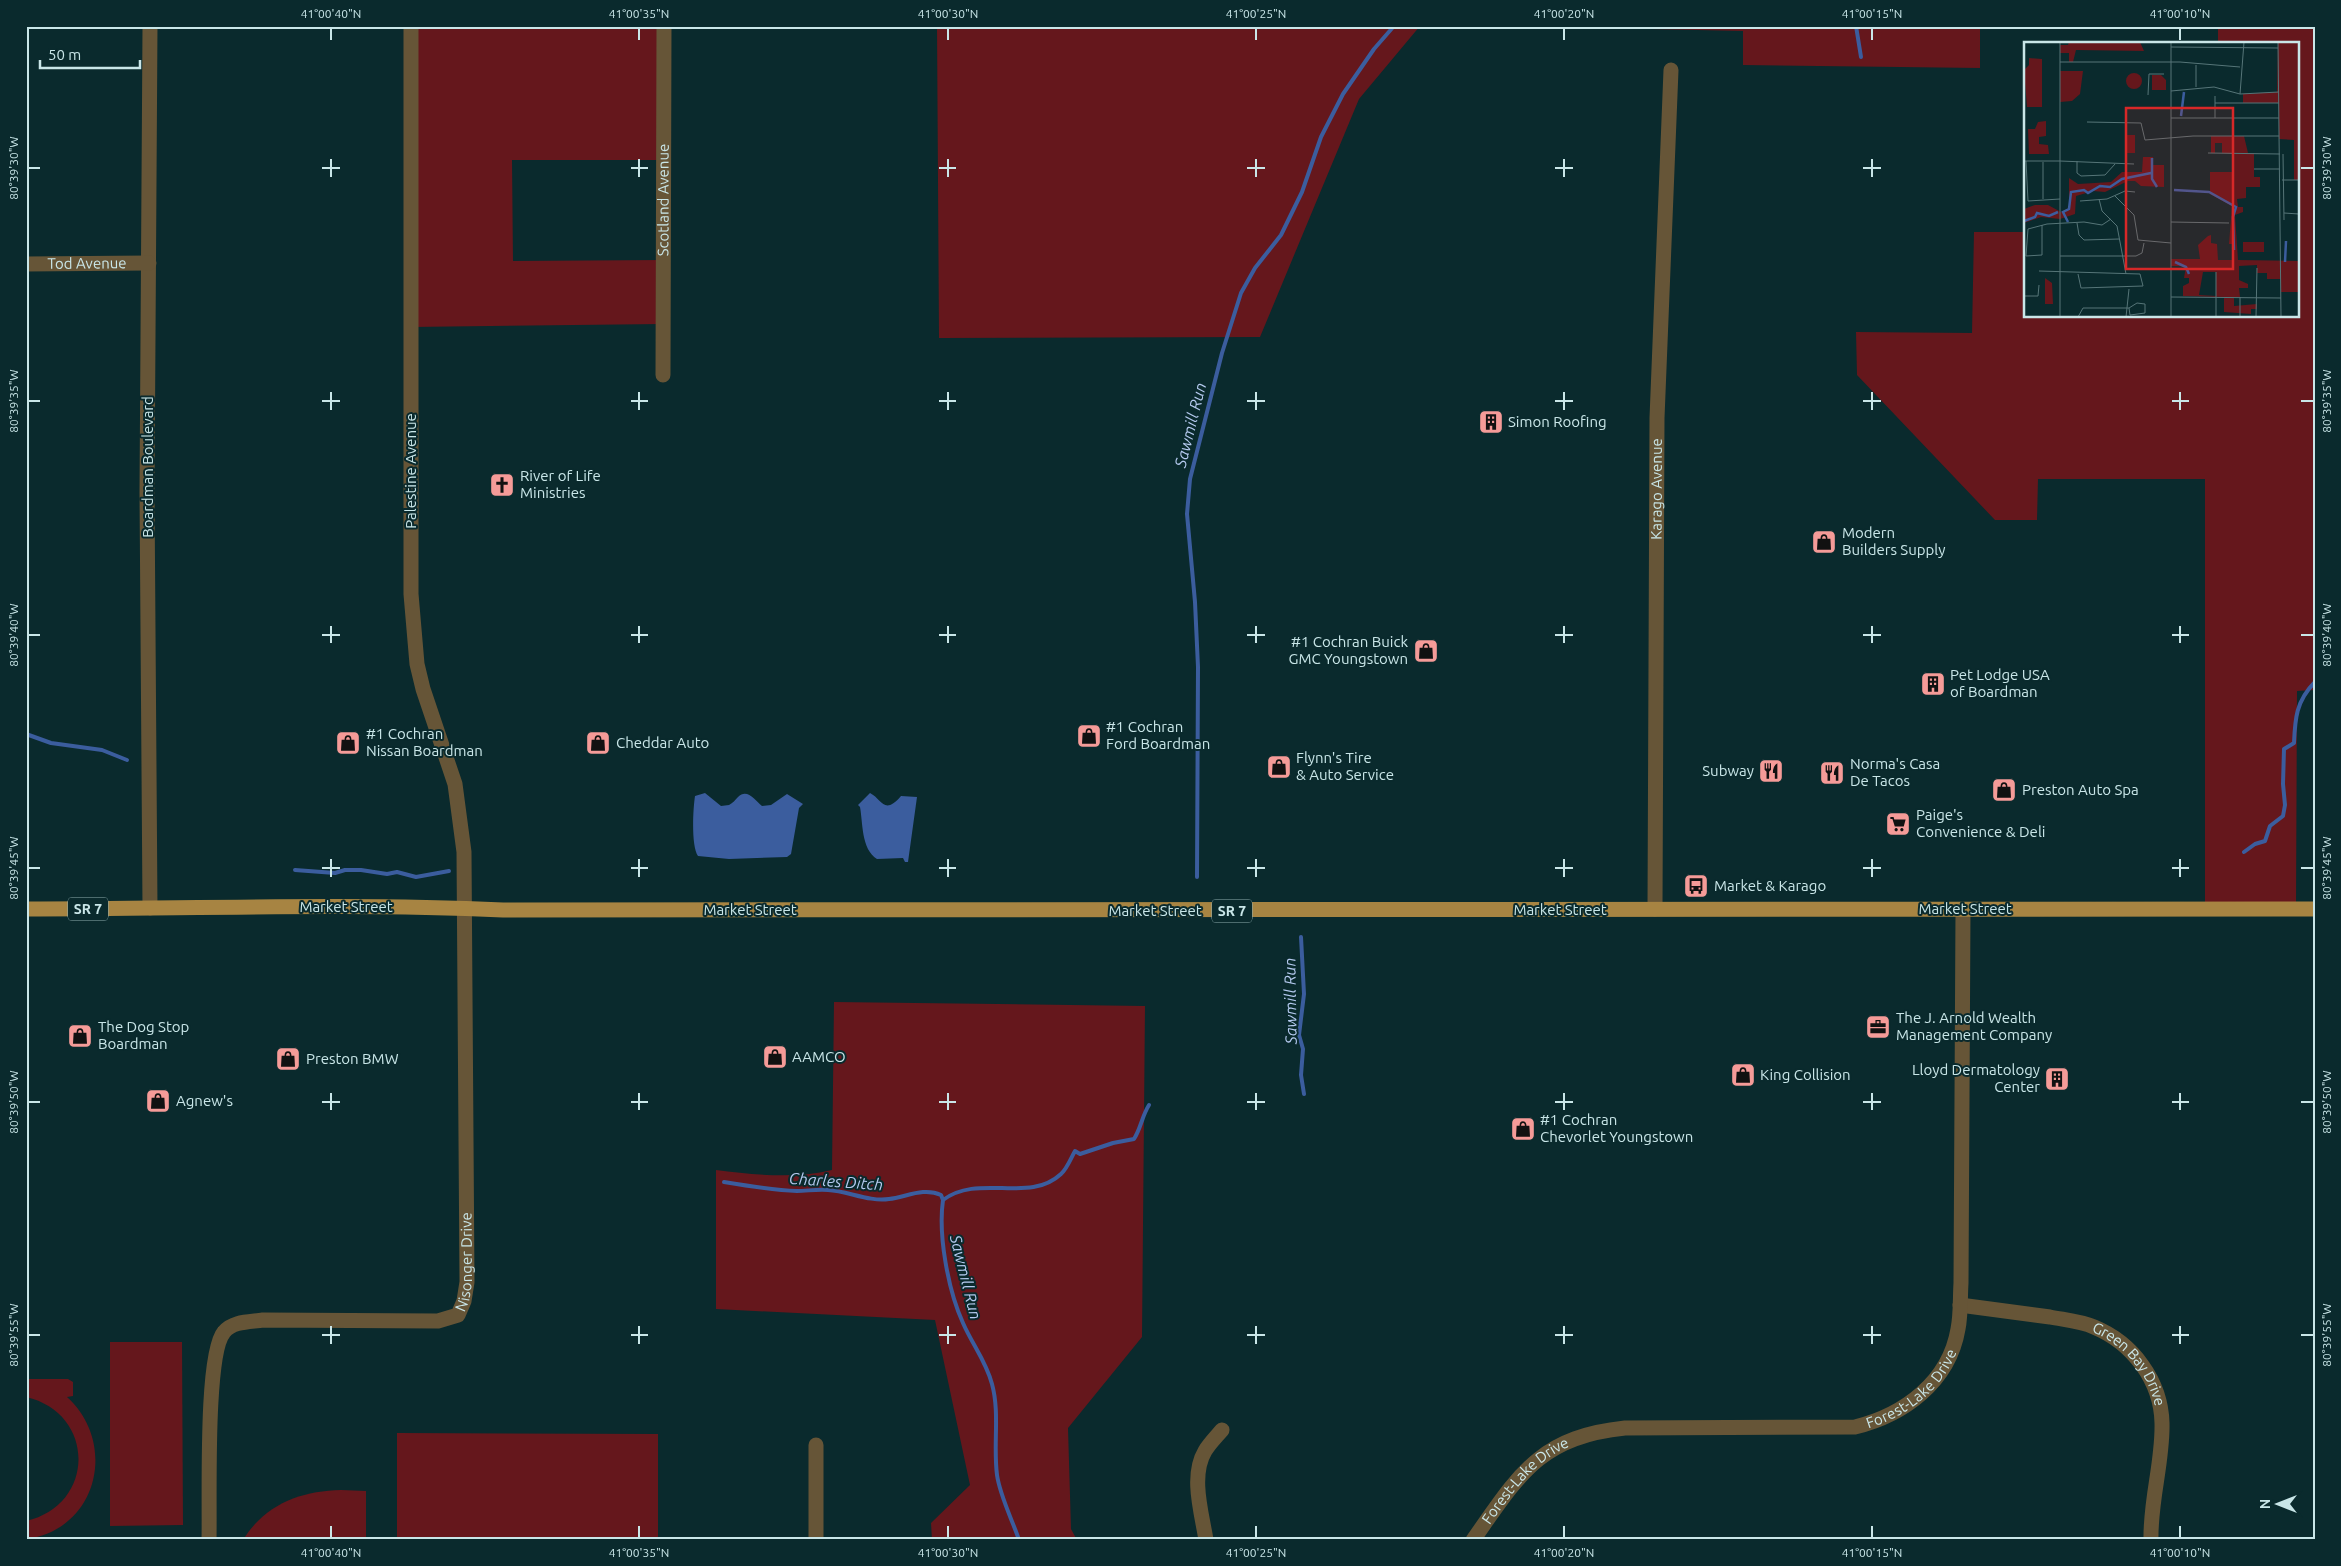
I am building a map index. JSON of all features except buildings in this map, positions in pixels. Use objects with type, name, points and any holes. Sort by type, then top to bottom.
[{"type":"main road","name":"Market Street","points":[[26,909],[323,907],[749,910],[2315,909]]},
{"type":"street","name":"Boardman Boulevard","points":[[150,26],[147,492],[150,908]]},
{"type":"street","name":"Palestine Avenue","points":[[411,26],[411,594],[413,627],[423,689],[448,762],[459,803],[464,852],[464,908]]},
{"type":"street","name":"Scotland Avenue","points":[[663,375],[664,26]]},
{"type":"street","name":"Karago Avenue","points":[[1655,909],[1657,418],[1671,70]]},
{"type":"street","name":"Tod Avenue","points":[[26,264],[149,263]]},
{"type":"street","name":"Nisonger Drive","points":[[209,1540],[211,1382],[215,1353],[224,1332],[240,1323],[263,1320],[438,1321],[458,1315],[463,1305],[467,1282],[464,908]]},
{"type":"street","name":"Forest-Lake Drive","points":[[1473,1540],[1527,1467],[1559,1444],[1590,1433],[1625,1428],[1855,1427],[1887,1418],[1909,1405],[1924,1392],[1944,1365],[1954,1345],[1959,1329],[1963,910]]},
{"type":"street","name":"Green Bay Drive","points":[[1960,1305],[2082,1322],[2108,1333],[2136,1356],[2153,1383],[2162,1422],[2151,1514],[2151,1540]]},
{"type":"street","points":[[1206,1540],[1200,1497],[1199,1464],[1205,1451],[1222,1430]]},
{"type":"street","points":[[816,1445],[816,1540]]},
{"type":"shaded area","points":[[411,26],[664,26],[664,160],[512,160],[513,261],[663,260],[663,324],[411,327]]},
{"type":"shaded area","points":[[937,26],[1420,26],[1359,99],[1260,337],[939,338]]},
{"type":"shaded area","points":[[1513,26],[1980,26],[1980,68],[1743,65],[1743,31]]},
{"type":"shaded area","points":[[2218,26],[2315,26],[2315,690],[2297,691],[2296,909],[2205,909],[2205,479],[2038,479],[2037,520],[1995,520],[1857,375],[1856,332],[1972,333],[1974,232],[2024,232],[2024,318],[2298,318],[2298,42],[2218,42]]},
{"type":"shaded area","points":[[834,1002],[1145,1006],[1142,1337],[1068,1428],[1071,1529],[1077,1540],[932,1540],[931,1523],[970,1485],[935,1320],[716,1309],[716,1170],[760,1175],[789,1175],[832,1170]]},
{"type":"shaded area","points":[[110,1342],[182,1342],[183,1525],[110,1526]]},
{"type":"shaded area","points":[[26,1379],[68,1379],[73,1382],[73,1396],[67,1397],[83,1416],[92,1437],[95,1460],[93,1482],[84,1502],[70,1519],[51,1532],[26,1539],[26,1521],[49,1512],[65,1497],[75,1479],[78,1459],[75,1439],[65,1421],[49,1406],[26,1397]]},
{"type":"shaded area","points":[[397,1433],[658,1434],[658,1540],[397,1540]]},
{"type":"shaded area","points":[[341,1490],[366,1491],[366,1540],[243,1540],[262,1517],[285,1502],[312,1493]]},
{"type":"water","points":[[705,793],[721,806],[729,805],[745,794],[751,796],[762,806],[771,805],[787,794],[803,804],[799,808],[791,854],[787,857],[729,859],[698,856],[693,836],[694,802],[695,796]]},
{"type":"water","points":[[870,793],[887,805],[891,805],[901,796],[917,797],[908,862],[905,862],[903,858],[877,859],[868,849],[865,842],[860,807],[858,805]]},
{"type":"waterway","name":"Sawmill Run","points":[[1197,877],[1198,667],[1195,602],[1187,514],[1190,479],[1222,353],[1241,293],[1255,268],[1281,235],[1302,192],[1321,137],[1343,94],[1374,49],[1394,26]]},
{"type":"waterway","points":[[1856,26],[1861,57]]},
{"type":"waterway","points":[[2244,852],[2255,844],[2265,841],[2270,826],[2283,816],[2285,805],[2283,784],[2284,749],[2294,743],[2295,726],[2300,703],[2315,682]]},
{"type":"waterway","name":"Charles Ditch","points":[[26,734],[51,743],[102,750],[127,760]]},
{"type":"waterway","name":"Charles Ditch","points":[[295,870],[335,873],[345,870],[361,870],[387,874],[397,872],[416,877],[449,871]]},
{"type":"waterway","name":"Sawmill Run","points":[[1301,937],[1304,994],[1299,1035],[1303,1049],[1301,1075],[1304,1094]]},
{"type":"waterway","name":"Sawmill Run","points":[[1019,1540],[1003,1499],[997,1475],[996,1406],[992,1384],[963,1323],[953,1295],[945,1262],[942,1229],[943,1200],[957,1192],[972,1189],[1034,1187],[1048,1183],[1063,1172],[1075,1151],[1080,1154],[1113,1143],[1134,1139],[1149,1105]]},
{"type":"waterway","name":"Charles Ditch","points":[[724,1182],[760,1188],[797,1191],[836,1191],[881,1200],[928,1192],[941,1195],[943,1200]]},
{"type":"place","name":"Simon Roofing","points":[[1491,422]]},
{"type":"place","name":"River of Life Ministries","points":[[502,485]]},
{"type":"place","name":"Modern Builders Supply","points":[[1824,542]]},
{"type":"place","name":"#1 Cochran Buick GMC Youngstown","points":[[1426,651]]},
{"type":"place","name":"Pet Lodge USA of Boardman","points":[[1933,684]]},
{"type":"place","name":"#1 Cochran Ford Boardman","points":[[1089,736]]},
{"type":"place","name":"#1 Cochran Nissan Boardman","points":[[348,743]]},
{"type":"place","name":"Cheddar Auto","points":[[598,743]]},
{"type":"place","name":"Flynn's Tire & Auto Service","points":[[1279,767]]},
{"type":"place","name":"Subway","points":[[1771,771]]},
{"type":"place","name":"Norma's Casa De Tacos","points":[[1832,773]]},
{"type":"place","name":"Preston Auto Spa","points":[[2004,790]]},
{"type":"place","name":"Paige's Convenience & Deli","points":[[1898,824]]},
{"type":"place","name":"Market & Karago","points":[[1696,886]]},
{"type":"place","name":"The J. Arnold Wealth Management Company","points":[[1878,1027]]},
{"type":"place","name":"The Dog Stop Boardman","points":[[80,1036]]},
{"type":"place","name":"AAMCO","points":[[775,1057]]},
{"type":"place","name":"Preston BMW","points":[[288,1059]]},
{"type":"place","name":"King Collision","points":[[1743,1075]]},
{"type":"place","name":"Lloyd Dermatology Center","points":[[2057,1079]]},
{"type":"place","name":"Agnew's","points":[[158,1101]]},
{"type":"place","name":"#1 Cochran Chevorlet Youngstown","points":[[1523,1129]]}]
